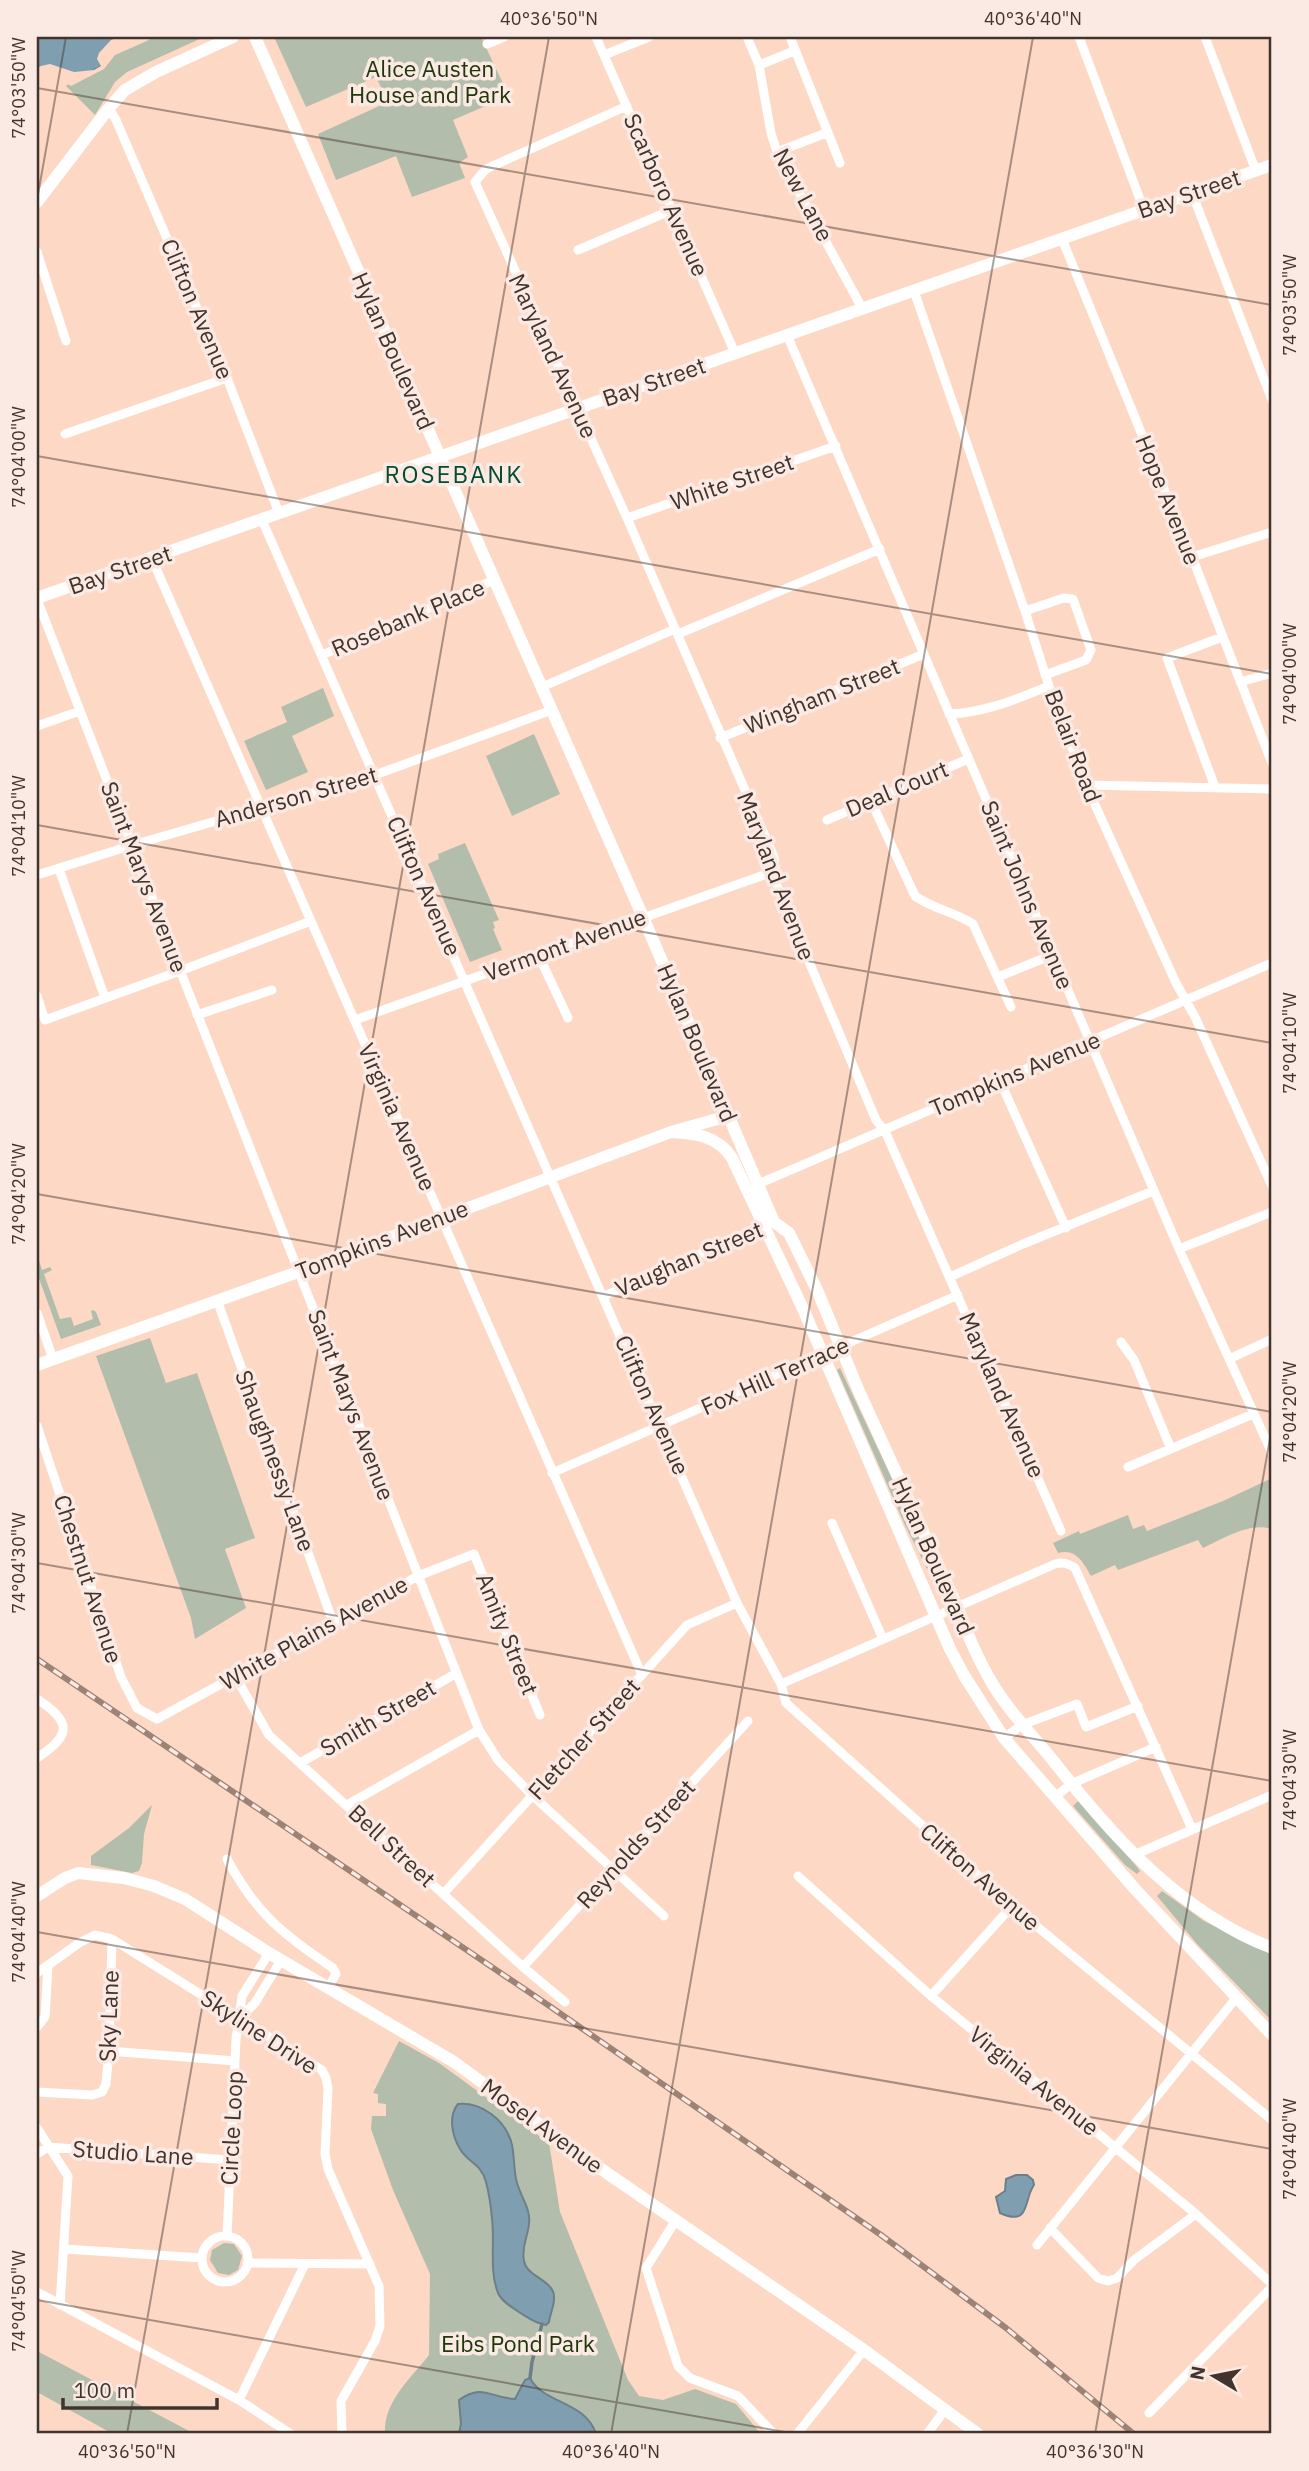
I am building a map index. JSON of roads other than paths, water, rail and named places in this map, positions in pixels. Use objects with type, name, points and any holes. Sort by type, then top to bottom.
[{"type":"main road","points":[[37,202],[125,90],[233,37]]},
{"type":"main road","name":"Hylan Boulevard","points":[[255,37],[643,917],[758,1184],[770,1224],[893,1520],[964,1677],[1004,1738],[1135,1889],[1272,2035]]},
{"type":"main road","name":"Bay Street","points":[[37,598],[1272,165]]},
{"type":"main road","name":"Tompkins Avenue","points":[[37,1365],[298,1272],[671,1132],[727,1116]]},
{"type":"main road","points":[[671,1132],[697,1133],[713,1139],[729,1152],[751,1201],[770,1224]]},
{"type":"main road","name":"Hylan Boulevard","points":[[770,1224],[789,1233],[818,1292],[967,1633],[987,1673],[1022,1725],[1134,1855],[1188,1900],[1222,1923],[1272,1948]]},
{"type":"main road","name":"Mosel Avenue","points":[[37,1896],[78,1873],[124,1878],[155,1886],[185,1899],[269,1953],[454,2062],[864,2350],[978,2434]]},
{"type":"street","points":[[487,44],[504,37]]},
{"type":"street","name":"Scarboro Avenue","points":[[596,37],[736,353]]},
{"type":"street","points":[[604,55],[649,37]]},
{"type":"street","name":"New Lane","points":[[747,37],[759,65],[777,152],[862,308]]},
{"type":"street","points":[[790,37],[840,163]]},
{"type":"street","points":[[1079,37],[1144,210]]},
{"type":"street","points":[[1205,37],[1256,171]]},
{"type":"street","points":[[759,65],[794,51]]},
{"type":"street","name":"Maryland Avenue","points":[[627,106],[486,169],[475,182],[627,518],[720,738],[774,857],[777,887],[876,1120],[885,1131],[1061,1531]]},
{"type":"street","name":"Clifton Avenue","points":[[109,108],[227,378],[279,513]]},
{"type":"street","points":[[777,152],[826,133]]},
{"type":"street","points":[[1192,193],[1272,400]]},
{"type":"street","points":[[578,250],[672,210]]},
{"type":"street","name":"Hope Avenue","points":[[1062,239],[1192,557],[1272,763]]},
{"type":"street","points":[[37,252],[66,341]]},
{"type":"street","name":"Belair Road","points":[[914,291],[1026,611],[1045,675],[1086,785],[1272,1186]]},
{"type":"street","name":"Saint Johns Avenue","points":[[787,335],[1178,1249],[1272,1452]]},
{"type":"street","points":[[65,434],[227,378]]},
{"type":"street","name":"White Street","points":[[627,518],[836,446]]},
{"type":"street","name":"Clifton Avenue","points":[[262,520],[737,1603],[781,1684],[786,1703],[1012,1906],[1272,2120]]},
{"type":"street","points":[[1192,557],[1272,532]]},
{"type":"street","points":[[542,687],[880,549]]},
{"type":"street","name":"Virginia Avenue","points":[[152,559],[642,1675]]},
{"type":"street","name":"Rosebank Place","points":[[322,655],[494,580]]},
{"type":"street","name":"Saint Marys Avenue","points":[[37,598],[197,1015],[478,1730],[498,1760],[533,1796],[664,1916]]},
{"type":"street","points":[[1026,611],[1064,598],[1073,599],[1091,650],[1086,660],[1045,675]]},
{"type":"street","points":[[1215,787],[1167,657],[1222,637]]},
{"type":"street","name":"Wingham Street","points":[[720,738],[924,654]]},
{"type":"street","points":[[1240,682],[1272,673]]},
{"type":"street","points":[[949,714],[985,709],[1049,686]]},
{"type":"street","name":"Anderson Street","points":[[37,876],[133,845],[375,775],[552,710]]},
{"type":"street","points":[[37,726],[80,711]]},
{"type":"street","name":"Deal Court","points":[[827,820],[968,759]]},
{"type":"street","points":[[1086,785],[1272,789]]},
{"type":"street","points":[[872,801],[906,882],[915,896],[924,903],[973,924],[1011,1007]]},
{"type":"street","points":[[59,869],[105,998]]},
{"type":"street","name":"Vermont Avenue","points":[[355,1020],[775,872]]},
{"type":"street","points":[[37,996],[45,1020],[311,921]]},
{"type":"street","points":[[538,954],[568,1018]]},
{"type":"street","points":[[998,977],[1052,955]]},
{"type":"street","name":"Tompkins Avenue","points":[[758,1184],[1272,963]]},
{"type":"street","points":[[197,1015],[272,990]]},
{"type":"street","points":[[1000,1081],[1066,1228]]},
{"type":"street","points":[[950,1277],[1153,1191]]},
{"type":"street","points":[[1178,1249],[1272,1212]]},
{"type":"street","name":"Vaughan Street","points":[[604,1296],[770,1224]]},
{"type":"street","name":"Fox Hill Terrace","points":[[552,1473],[958,1295]]},
{"type":"street","name":"Shaughnessy Lane","points":[[217,1300],[333,1622]]},
{"type":"street","points":[[37,1313],[53,1359]]},
{"type":"street","points":[[1229,1359],[1272,1339]]},
{"type":"street","points":[[1121,1342],[1134,1360],[1171,1449]]},
{"type":"street","points":[[1128,1467],[1254,1414]]},
{"type":"street","name":"Chestnut Avenue","points":[[37,1426],[121,1677],[137,1708],[157,1720]]},
{"type":"street","points":[[832,1523],[883,1639]]},
{"type":"street","name":"White Plains Avenue","points":[[157,1720],[418,1576],[474,1554]]},
{"type":"street","name":"Amity Street","points":[[474,1554],[540,1715]]},
{"type":"street","points":[[781,1684],[1055,1564],[1065,1563],[1075,1568],[1192,1829]]},
{"type":"street","name":"Fletcher Street","points":[[444,1894],[687,1625],[737,1603]]},
{"type":"street","name":"Smith Street","points":[[300,1763],[455,1674]]},
{"type":"street","name":"Bell Street","points":[[235,1676],[269,1735],[523,1967],[565,2002]]},
{"type":"street","points":[[37,1699],[61,1718],[63,1731],[60,1740],[37,1758]]},
{"type":"street","points":[[1004,1738],[1022,1725],[1077,1704],[1086,1727],[1138,1706]]},
{"type":"street","name":"Reynolds Street","points":[[523,1967],[748,1721]]},
{"type":"street","points":[[347,1805],[478,1730]]},
{"type":"street","points":[[1055,1797],[1072,1784],[1156,1747]]},
{"type":"street","points":[[1134,1855],[1272,1795]]},
{"type":"street","points":[[227,1858],[243,1890],[266,1916],[289,1938],[333,1968],[336,1974],[328,1988]]},
{"type":"street","name":"Virginia Avenue","points":[[798,1875],[931,1996],[1196,2214],[1272,2285]]},
{"type":"street","points":[[931,1996],[1012,1906]]},
{"type":"street","points":[[37,1973],[95,1935],[113,1939]]},
{"type":"street","name":"Skyline Drive","points":[[113,1939],[318,2067],[326,2078],[328,2169],[379,2286],[381,2322],[375,2341],[341,2401],[342,2434]]},
{"type":"street","name":"Sky Lane","points":[[37,2092],[92,2095],[102,2092],[106,2084],[113,1939]]},
{"type":"street","name":"Circle Loop","points":[[227,2236],[235,2061],[242,1996],[269,1953]]},
{"type":"street","points":[[239,2019],[255,2003],[281,1960]]},
{"type":"street","points":[[37,2027],[45,2017],[48,1966]]},
{"type":"street","points":[[1037,2245],[1236,1998]]},
{"type":"street","points":[[108,2051],[235,2061]]},
{"type":"street","points":[[37,2128],[68,2176],[61,2305]]},
{"type":"street","name":"Studio Lane","points":[[37,2154],[48,2147],[230,2160]]},
{"type":"street","points":[[1050,2228],[1098,2278],[1108,2281],[1117,2278],[1133,2260],[1196,2214]]},
{"type":"street","points":[[676,2220],[646,2268],[678,2366],[690,2378],[738,2396],[774,2434]]},
{"type":"street","points":[[227,2236],[242,2243],[246,2249],[247,2263],[241,2275],[235,2279],[220,2281],[208,2274],[202,2258],[205,2247],[210,2242],[215,2238],[227,2236]]},
{"type":"street","points":[[65,2249],[202,2258]]},
{"type":"street","points":[[247,2263],[370,2264]]},
{"type":"street","points":[[239,2400],[305,2264]]},
{"type":"street","points":[[1149,2413],[1272,2285]]},
{"type":"street","points":[[37,2292],[239,2400],[291,2434]]},
{"type":"street","points":[[797,2434],[864,2350]]},
{"type":"street","points":[[927,2434],[944,2411]]},
{"type":"water","points":[[37,37],[147,37],[113,52],[102,66],[70,83],[53,71],[37,82]]},
{"type":"water","points":[[458,2104],[475,2106],[490,2113],[508,2133],[517,2183],[529,2219],[523,2251],[524,2261],[530,2271],[549,2286],[554,2296],[546,2325],[515,2310],[498,2293],[493,2266],[493,2228],[488,2191],[481,2171],[463,2154],[457,2144],[452,2120]]},
{"type":"water","points":[[1027,2175],[1034,2185],[1024,2210],[1017,2217],[1000,2213],[996,2197],[1005,2191],[1006,2179]]},
{"type":"water","points":[[530,2378],[544,2393],[583,2415],[596,2434],[456,2434],[459,2433],[461,2424],[459,2400],[481,2392],[515,2399],[525,2380]]},
{"type":"waterway","points":[[530,2378],[542,2324]]},
{"type":"railway","points":[[37,1659],[548,2005],[881,2235],[1006,2328],[1134,2434]]},
{"type":"district","name":"ROSEBANK","points":[[454,475]]},
{"type":"park label","name":"Alice Austen House and Park","points":[[430,82]]},
{"type":"park label","name":"Eibs Pond Park","points":[[518,2344]]}]
